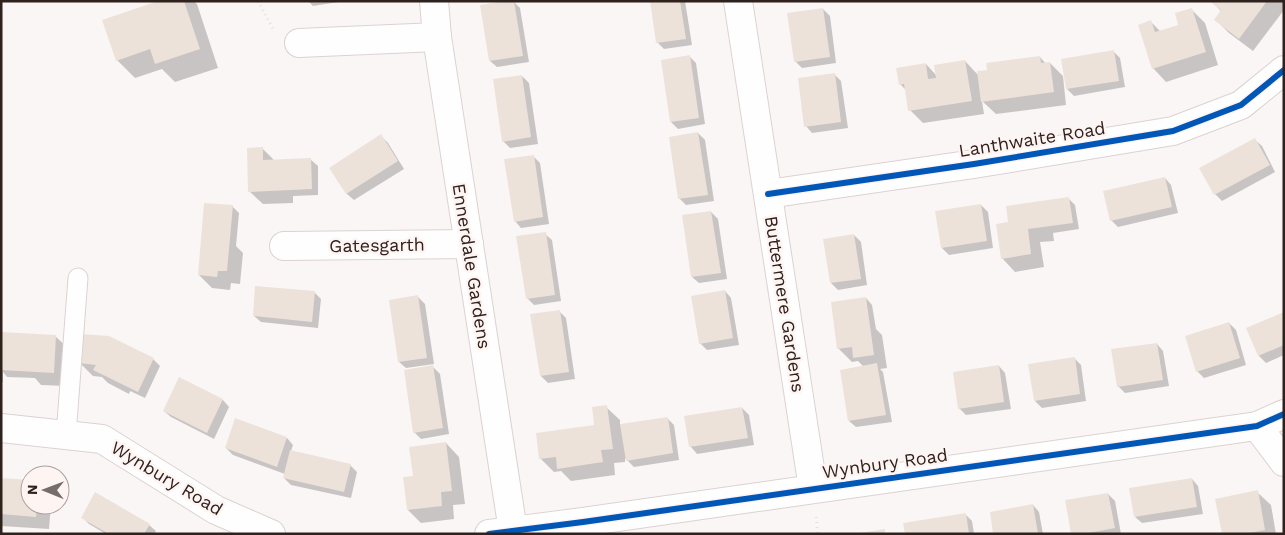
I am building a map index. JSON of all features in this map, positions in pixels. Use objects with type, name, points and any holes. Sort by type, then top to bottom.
[{"type":"street","name":"Ennerdale Gardens","points":[[434,1],[437,37],[469,244],[501,532]]},
{"type":"street","name":"Buttermere Gardens","points":[[738,1],[814,488]]},
{"type":"street","points":[[299,43],[437,37]]},
{"type":"street","name":"Lanthwaite Road","points":[[768,194],[974,164],[1173,131],[1241,105],[1284,70]]},
{"type":"street","name":"Gatesgarth","points":[[284,246],[469,244]]},
{"type":"street","name":"Wynbury Road","points":[[501,532],[1257,426],[1284,414]]},
{"type":"street","points":[[1257,426],[1284,462]]},
{"type":"street","name":"Wynbury Road","points":[[1,428],[102,439],[216,510],[271,534]]},
{"type":"lane","points":[[66,435],[78,278]]},
{"type":"building","points":[[158,1],[184,1],[200,49],[155,64],[150,49],[116,61],[102,20]]},
{"type":"building","points":[[514,1],[523,56],[489,61],[480,5]]},
{"type":"building","points":[[650,1],[680,1],[686,39],[656,43]]},
{"type":"building","points":[[1213,1],[1267,1],[1239,39],[1214,20],[1221,10],[1212,3]]},
{"type":"building","points":[[823,8],[830,57],[794,62],[787,13]]},
{"type":"building","points":[[1192,8],[1206,52],[1152,69],[1138,25],[1151,20],[1155,32],[1178,25],[1175,13]]},
{"type":"building","points":[[1114,50],[1119,81],[1066,89],[1061,59]]},
{"type":"building","points":[[690,55],[699,118],[670,122],[661,60]]},
{"type":"building","points":[[1040,56],[1041,63],[1050,62],[1054,92],[981,102],[977,71],[987,70],[986,63]]},
{"type":"building","points":[[965,60],[972,101],[908,111],[904,84],[899,85],[896,68],[926,63],[928,79],[936,78],[934,65]]},
{"type":"building","points":[[835,73],[841,122],[804,127],[798,78]]},
{"type":"building","points":[[522,75],[531,137],[502,142],[493,79]]},
{"type":"building","points":[[698,132],[708,195],[678,199],[669,137]]},
{"type":"building","points":[[381,134],[398,161],[346,194],[329,168]]},
{"type":"building","points":[[1255,138],[1270,165],[1214,195],[1199,168]]},
{"type":"building","points":[[263,147],[263,160],[311,158],[312,189],[248,192],[247,148]]},
{"type":"building","points":[[534,155],[543,217],[514,222],[504,159]]},
{"type":"building","points":[[1165,177],[1172,207],[1110,221],[1103,191]]},
{"type":"building","points":[[1069,197],[1073,223],[1028,229],[1031,254],[1001,259],[996,224],[1008,222],[1006,206]]},
{"type":"building","points":[[204,203],[233,205],[227,271],[218,271],[217,277],[198,275]]},
{"type":"building","points":[[981,204],[987,241],[941,248],[935,211]]},
{"type":"building","points":[[711,211],[721,273],[691,277],[682,215]]},
{"type":"building","points":[[546,232],[555,295],[526,299],[516,236]]},
{"type":"building","points":[[854,234],[861,279],[830,283],[823,239]]},
{"type":"building","points":[[255,286],[315,291],[312,322],[253,316]]},
{"type":"building","points":[[725,290],[733,338],[699,344],[691,296]]},
{"type":"building","points":[[418,295],[427,358],[398,362],[389,300]]},
{"type":"building","points":[[866,297],[874,355],[853,358],[852,347],[837,349],[831,302]]},
{"type":"building","points":[[560,310],[569,372],[540,376],[530,314]]},
{"type":"building","points":[[1284,312],[1284,345],[1258,356],[1246,328]]},
{"type":"building","points":[[1229,322],[1240,358],[1196,372],[1185,336]]},
{"type":"building","points":[[2,332],[56,335],[54,373],[1,370]]},
{"type":"building","points":[[81,334],[109,336],[154,358],[138,392],[93,370],[96,365],[79,363]]},
{"type":"building","points":[[1157,343],[1163,380],[1117,387],[1111,349]]},
{"type":"building","points":[[1075,357],[1080,394],[1034,401],[1028,364]]},
{"type":"building","points":[[877,363],[886,415],[848,421],[840,370]]},
{"type":"building","points":[[433,365],[443,428],[413,433],[404,370]]},
{"type":"building","points":[[999,365],[1004,402],[958,409],[953,372]]},
{"type":"building","points":[[179,377],[223,399],[207,433],[163,411]]},
{"type":"building","points":[[607,405],[613,449],[601,450],[603,462],[557,469],[556,457],[539,459],[536,433],[594,425],[592,407]]},
{"type":"building","points":[[742,407],[748,438],[689,447],[684,416]]},
{"type":"building","points":[[668,417],[673,453],[626,461],[620,424]]},
{"type":"building","points":[[235,418],[287,437],[277,467],[225,448]]},
{"type":"building","points":[[446,442],[452,491],[441,492],[442,506],[407,510],[403,477],[413,476],[409,447]]},
{"type":"building","points":[[290,450],[351,464],[344,492],[283,478]]},
{"type":"building","points":[[1,478],[20,479],[20,515],[36,515],[36,517],[1,514]]},
{"type":"building","points":[[1192,478],[1197,507],[1134,517],[1129,488]]},
{"type":"building","points":[[1258,490],[1265,530],[1243,534],[1222,534],[1215,499]]},
{"type":"building","points":[[95,492],[150,524],[144,534],[109,534],[81,518]]},
{"type":"building","points":[[1108,493],[1115,528],[1083,534],[1071,534],[1065,500]]},
{"type":"building","points":[[1033,504],[1038,534],[993,534],[990,512]]},
{"type":"building","points":[[966,513],[969,534],[905,534],[903,523]]},
{"type":"building","points":[[885,529],[885,534],[860,534],[860,533]]},
{"type":"cycle path","points":[[768,194],[974,164],[1173,131],[1241,105],[1284,70]]},
{"type":"cycle path","points":[[489,534],[1257,426],[1284,414]]}]
